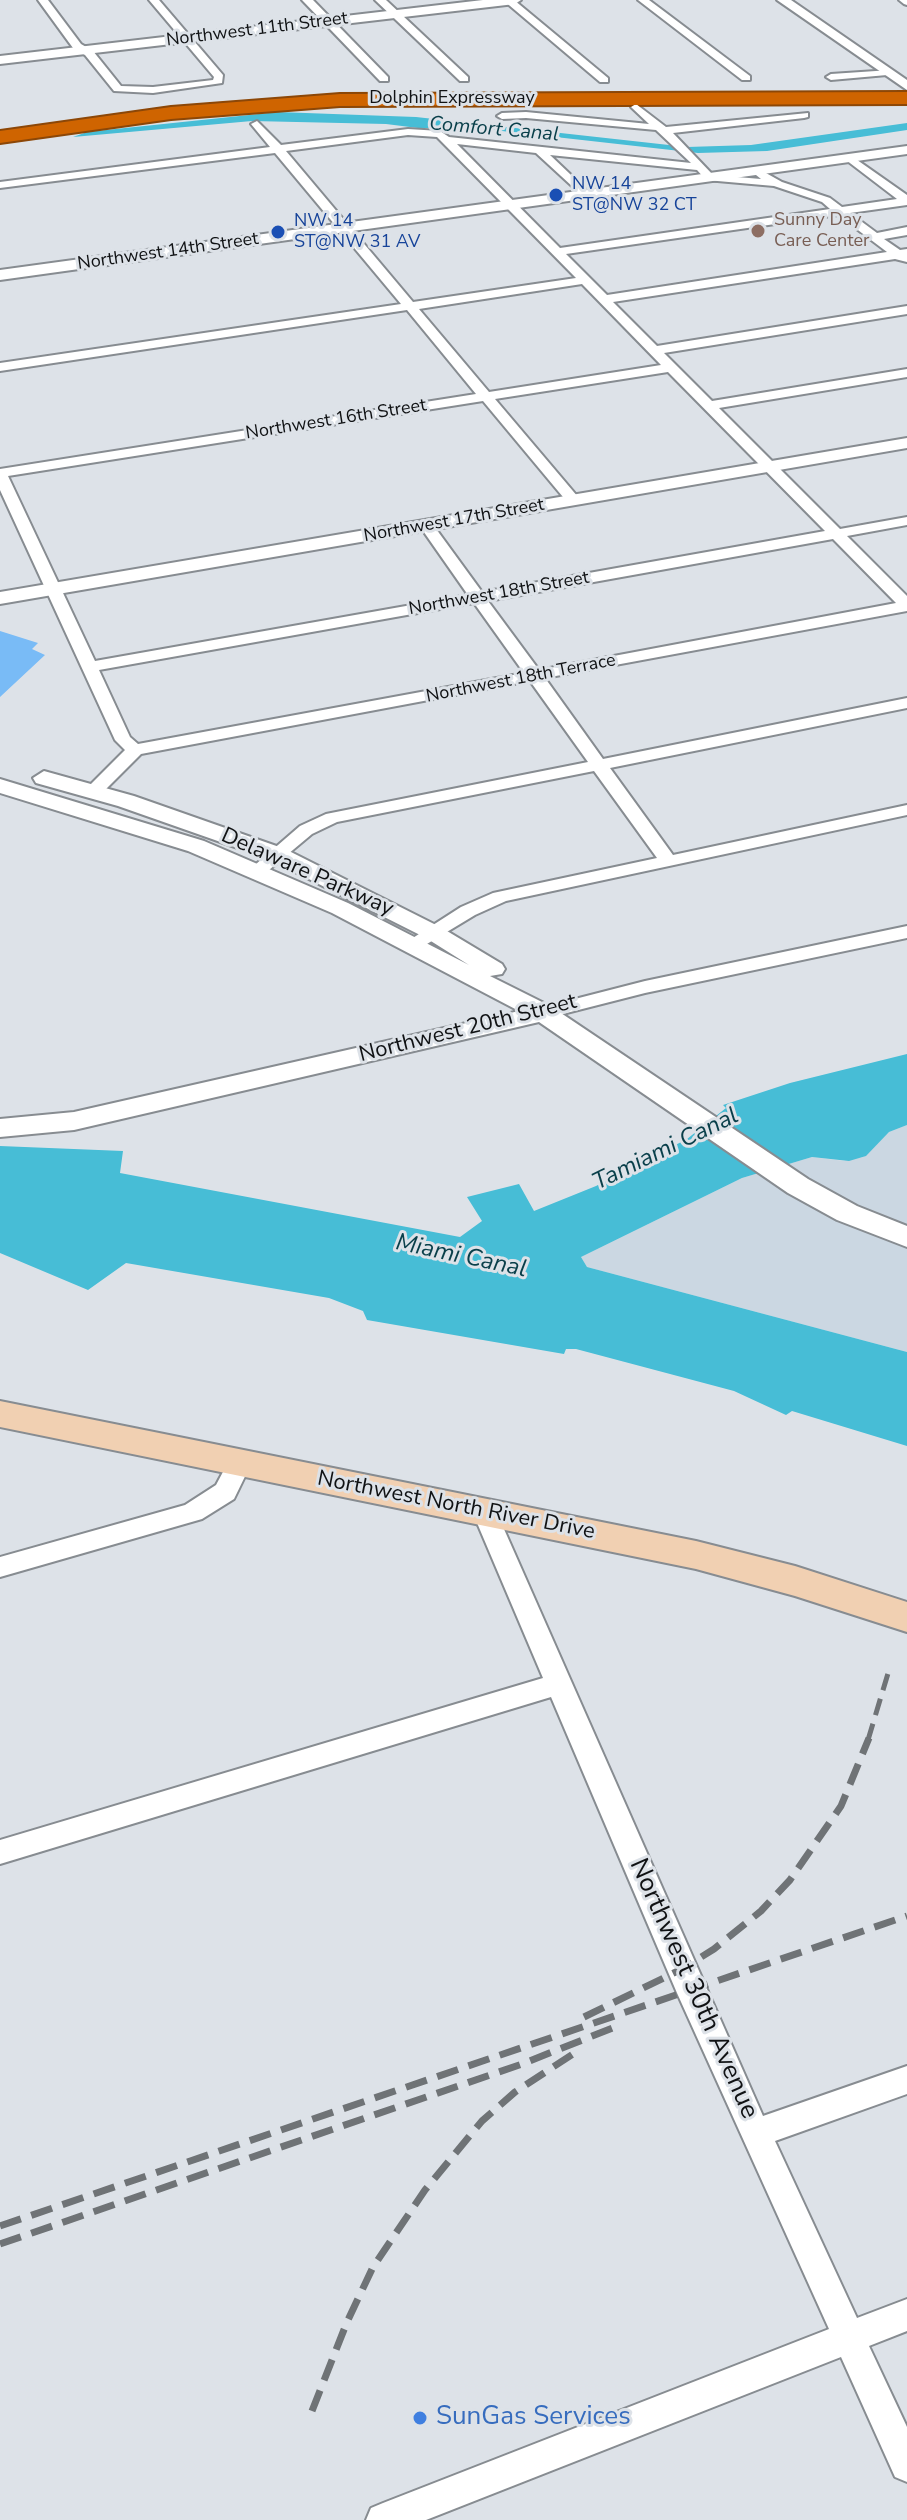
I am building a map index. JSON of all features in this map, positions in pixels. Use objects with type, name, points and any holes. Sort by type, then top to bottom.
[{"type":"highway","name":"Dolphin Expressway","points":[[0,125],[164,103],[329,90],[899,91]]},
{"type":"highway","name":"Dolphin Expressway","points":[[0,137],[171,113],[303,102],[417,98],[665,98],[899,91]]},
{"type":"main road","name":"Northwest North River Drive","points":[[0,1414],[730,1563],[907,1617]]},
{"type":"street","points":[[43,0],[77,46],[120,90],[173,89],[217,83],[219,77],[154,0]]},
{"type":"street","points":[[307,0],[384,79]]},
{"type":"street","points":[[380,0],[464,79]]},
{"type":"street","points":[[511,0],[604,80]]},
{"type":"street","name":"Northwest 11th Street","points":[[0,60],[511,0]]},
{"type":"street","points":[[643,0],[746,78]]},
{"type":"street","points":[[783,0],[899,91]]},
{"type":"street","points":[[831,77],[899,91]]},
{"type":"street","points":[[493,107],[513,127]]},
{"type":"street","points":[[636,107],[684,148],[704,172]]},
{"type":"street","points":[[502,116],[526,115],[662,129],[804,115]]},
{"type":"street","points":[[257,124],[573,500]]},
{"type":"street","points":[[0,185],[432,132],[452,145],[907,606]]},
{"type":"street","points":[[524,137],[586,195]]},
{"type":"street","points":[[452,145],[477,143],[540,150],[778,184],[816,195],[904,257]]},
{"type":"street","name":"Northwest 14th Street","points":[[0,275],[586,195],[704,172],[757,171],[907,150]]},
{"type":"street","points":[[850,158],[907,201]]},
{"type":"street","points":[[757,171],[778,184]]},
{"type":"street","points":[[557,252],[907,201]]},
{"type":"street","points":[[875,237],[906,236]]},
{"type":"street","points":[[605,299],[904,257]]},
{"type":"street","points":[[0,367],[586,280]]},
{"type":"street","points":[[656,350],[907,310]]},
{"type":"street","name":"Northwest 16th Street","points":[[0,474],[672,367]]},
{"type":"street","points":[[711,405],[907,373]]},
{"type":"street","name":"Northwest 17th Street","points":[[0,598],[907,443]]},
{"type":"street","points":[[0,474],[123,740],[135,750],[94,791]]},
{"type":"street","name":"Northwest 18th Street","points":[[91,667],[907,521]]},
{"type":"street","points":[[426,525],[668,861]]},
{"type":"street","name":"Northwest 18th Terrace","points":[[135,750],[907,606]]},
{"type":"street","points":[[257,871],[306,830],[332,818],[907,703]]},
{"type":"street","name":"Delaware Parkway","points":[[0,766],[94,791],[277,854],[434,933],[531,993],[543,1013]]},
{"type":"street","name":"Delaware Parkway","points":[[0,786],[196,846],[340,908],[543,1013],[798,1186],[847,1213],[907,1237]]},
{"type":"street","points":[[412,947],[468,911],[500,897],[907,810]]},
{"type":"street","name":"Northwest 20th Street","points":[[0,1128],[29,1127],[97,1116],[645,987],[907,932]]},
{"type":"street","points":[[438,961],[489,1004],[488,1016],[472,1030]]},
{"type":"street","points":[[0,1567],[193,1512],[225,1492],[240,1462]]},
{"type":"street","name":"Northwest 30th Avenue","points":[[484,1511],[691,1990],[907,2465]]},
{"type":"street","points":[[0,1852],[559,1684]]},
{"type":"street","points":[[757,2133],[907,2080]]},
{"type":"street","points":[[383,2520],[907,2315]]},
{"type":"shaded area","points":[[907,1125],[907,1352],[587,1267],[581,1257],[742,1178],[812,1157],[844,1161],[863,1157],[889,1132]]},
{"type":"water","name":"Comfort Canal","points":[[278,112],[416,117],[687,147],[751,145],[907,123],[907,130],[767,151],[698,153],[475,128],[418,128],[386,124],[252,121],[73,137],[87,132]]},
{"type":"water","points":[[907,1054],[907,1125],[889,1132],[866,1156],[849,1161],[812,1157],[742,1178],[581,1257],[587,1267],[907,1352],[907,1446],[792,1411],[786,1415],[734,1391],[576,1349],[566,1349],[564,1354],[367,1320],[363,1311],[329,1298],[126,1263],[88,1290],[0,1253],[0,1146],[123,1151],[120,1173],[460,1237],[482,1221],[467,1197],[519,1184],[534,1211],[596,1186],[687,1139],[726,1108],[723,1105],[790,1083]]},
{"type":"building","points":[[0,631],[38,643],[32,649],[45,655],[0,697]]},
{"type":"railway","points":[[868,1740],[889,1670]]},
{"type":"railway","points":[[584,2017],[682,1969],[714,1949],[761,1911],[790,1880],[841,1806],[869,1738]]},
{"type":"railway","points":[[0,2226],[907,1916]]},
{"type":"railway","points":[[0,2244],[522,2064],[615,2027]]},
{"type":"railway","points":[[312,2411],[347,2322],[373,2267],[425,2190],[482,2121],[515,2092],[576,2052]]},
{"type":"place","name":"NW 14 ST@NW 32 CT","points":[[556,195]]},
{"type":"place","name":"Sunny Day Care Center","points":[[758,231]]},
{"type":"place","name":"NW 14 ST@NW 31 AV","points":[[278,232]]},
{"type":"place","name":"SunGas Services","points":[[420,2418]]},
{"type":"water label","name":"Tamiami Canal","points":[[666,1150]]},
{"type":"water label","name":"Miami Canal","points":[[461,1257]]}]
